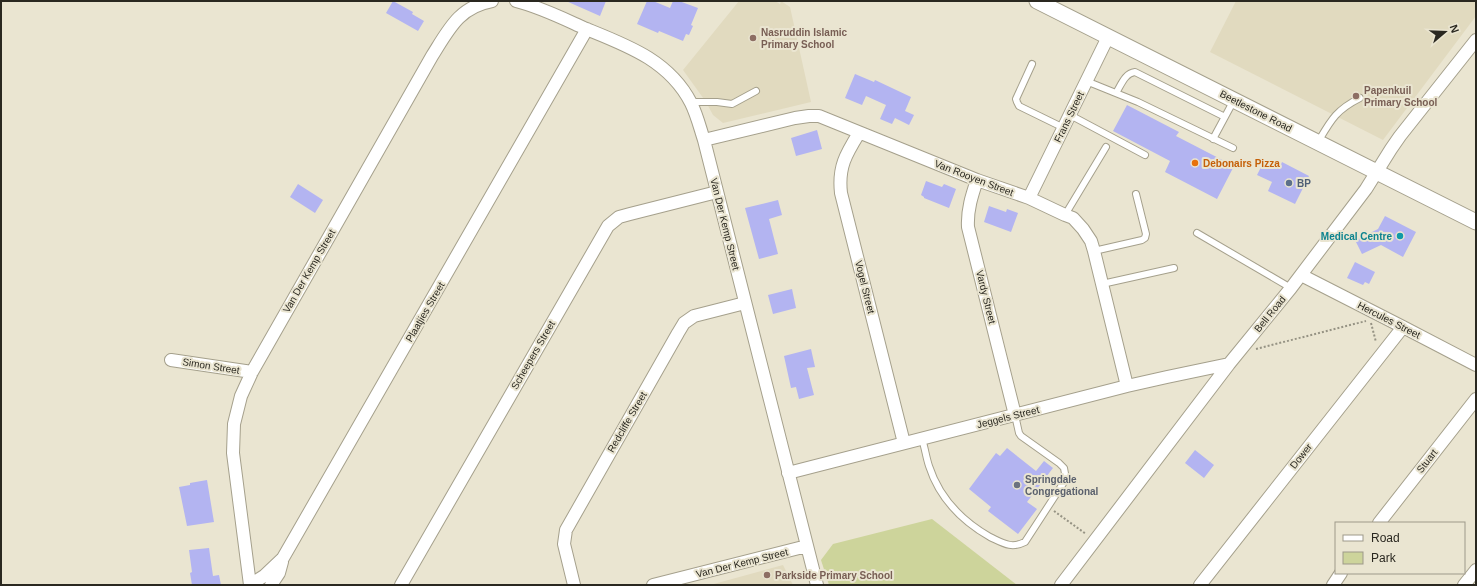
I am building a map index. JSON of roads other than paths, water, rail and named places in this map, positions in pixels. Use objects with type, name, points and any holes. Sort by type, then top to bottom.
[{"type":"street","name":"Van Der Kemp Street","points":[[250,585],[233,453],[233,438],[238,407],[252,372],[428,62],[452,24],[457,18],[473,7],[492,1]]},
{"type":"street","name":"Van Der Kemp Street","points":[[516,1],[540,9],[636,50],[656,62],[674,79],[691,102],[704,140],[817,585]]},
{"type":"street","name":"Beetlestone Road","points":[[1037,1],[1476,222]]},
{"type":"street","name":"Plaatjies Street","points":[[250,585],[264,576],[282,559],[587,29]]},
{"type":"street","name":"Frans Street","points":[[1029,198],[1108,37]]},
{"type":"street","name":"Bell Road","points":[[1061,585],[1229,364],[1301,275],[1366,189],[1400,136],[1476,40]]},
{"type":"street","name":"Van Rooyen Street","points":[[704,140],[795,118],[819,116],[977,180],[1029,198],[1072,218],[1083,229],[1094,251],[1127,386]]},
{"type":"street","name":"Vogel Street","points":[[859,133],[842,164],[840,181],[904,443]]},
{"type":"street","name":"Vardy Street","points":[[977,180],[967,217],[968,227],[1015,415]]},
{"type":"street","name":"Scheepers Street","points":[[401,585],[608,226],[619,217],[717,192]]},
{"type":"street","name":"Hercules Street","points":[[1301,275],[1476,365]]},
{"type":"street","name":"Redcliffe Street","points":[[574,585],[565,548],[564,536],[566,530],[684,323],[694,316],[745,303]]},
{"type":"street","name":"Dower","points":[[1200,585],[1403,327]]},
{"type":"street","name":"Simon Street","points":[[171,360],[252,372]]},
{"type":"street","name":"Jeggels Street","points":[[788,473],[1127,386],[1229,364]]},
{"type":"street","name":"Stuart","points":[[1380,522],[1476,399]]},
{"type":"street","name":"Van Der Kemp Street","points":[[654,585],[806,546]]},
{"type":"street","points":[[271,585],[280,569],[282,559]]},
{"type":"street","points":[[1464,585],[1476,570]]},
{"type":"street","points":[[1332,585],[1341,574]]},
{"type":"lane","points":[[1032,64],[1016,99],[1019,106],[1064,128]]},
{"type":"lane","points":[[1116,93],[1127,75],[1131,72],[1135,72],[1225,117]]},
{"type":"lane","points":[[1086,81],[1138,102],[1233,148]]},
{"type":"lane","points":[[691,102],[717,102],[732,104],[756,92]]},
{"type":"lane","points":[[1318,142],[1333,117],[1340,110],[1360,98]]},
{"type":"lane","points":[[1213,138],[1234,100]]},
{"type":"lane","points":[[1070,115],[1145,155]]},
{"type":"lane","points":[[1065,215],[1106,147]]},
{"type":"lane","points":[[1094,251],[1145,238],[1146,234],[1136,194]]},
{"type":"lane","points":[[1197,233],[1291,288]]},
{"type":"lane","points":[[1102,284],[1174,268]]},
{"type":"lane","points":[[922,439],[929,467],[944,496],[965,521],[1004,544],[1012,546],[1018,545],[1025,542],[1066,479],[1064,468],[1059,463],[1021,436],[1015,415]]},
{"type":"place","name":"Nasruddin Islamic Primary School","points":[[753,38]]},
{"type":"place","name":"Papenkuil Primary School","points":[[1356,96]]},
{"type":"place","name":"Debonairs Pizza","points":[[1195,163]]},
{"type":"place","name":"BP","points":[[1289,183]]},
{"type":"place","name":"Medical Centre","points":[[1400,236]]},
{"type":"place","name":"Springdale Congregational","points":[[1017,485]]},
{"type":"place","name":"Parkside Primary School","points":[[767,575]]}]
